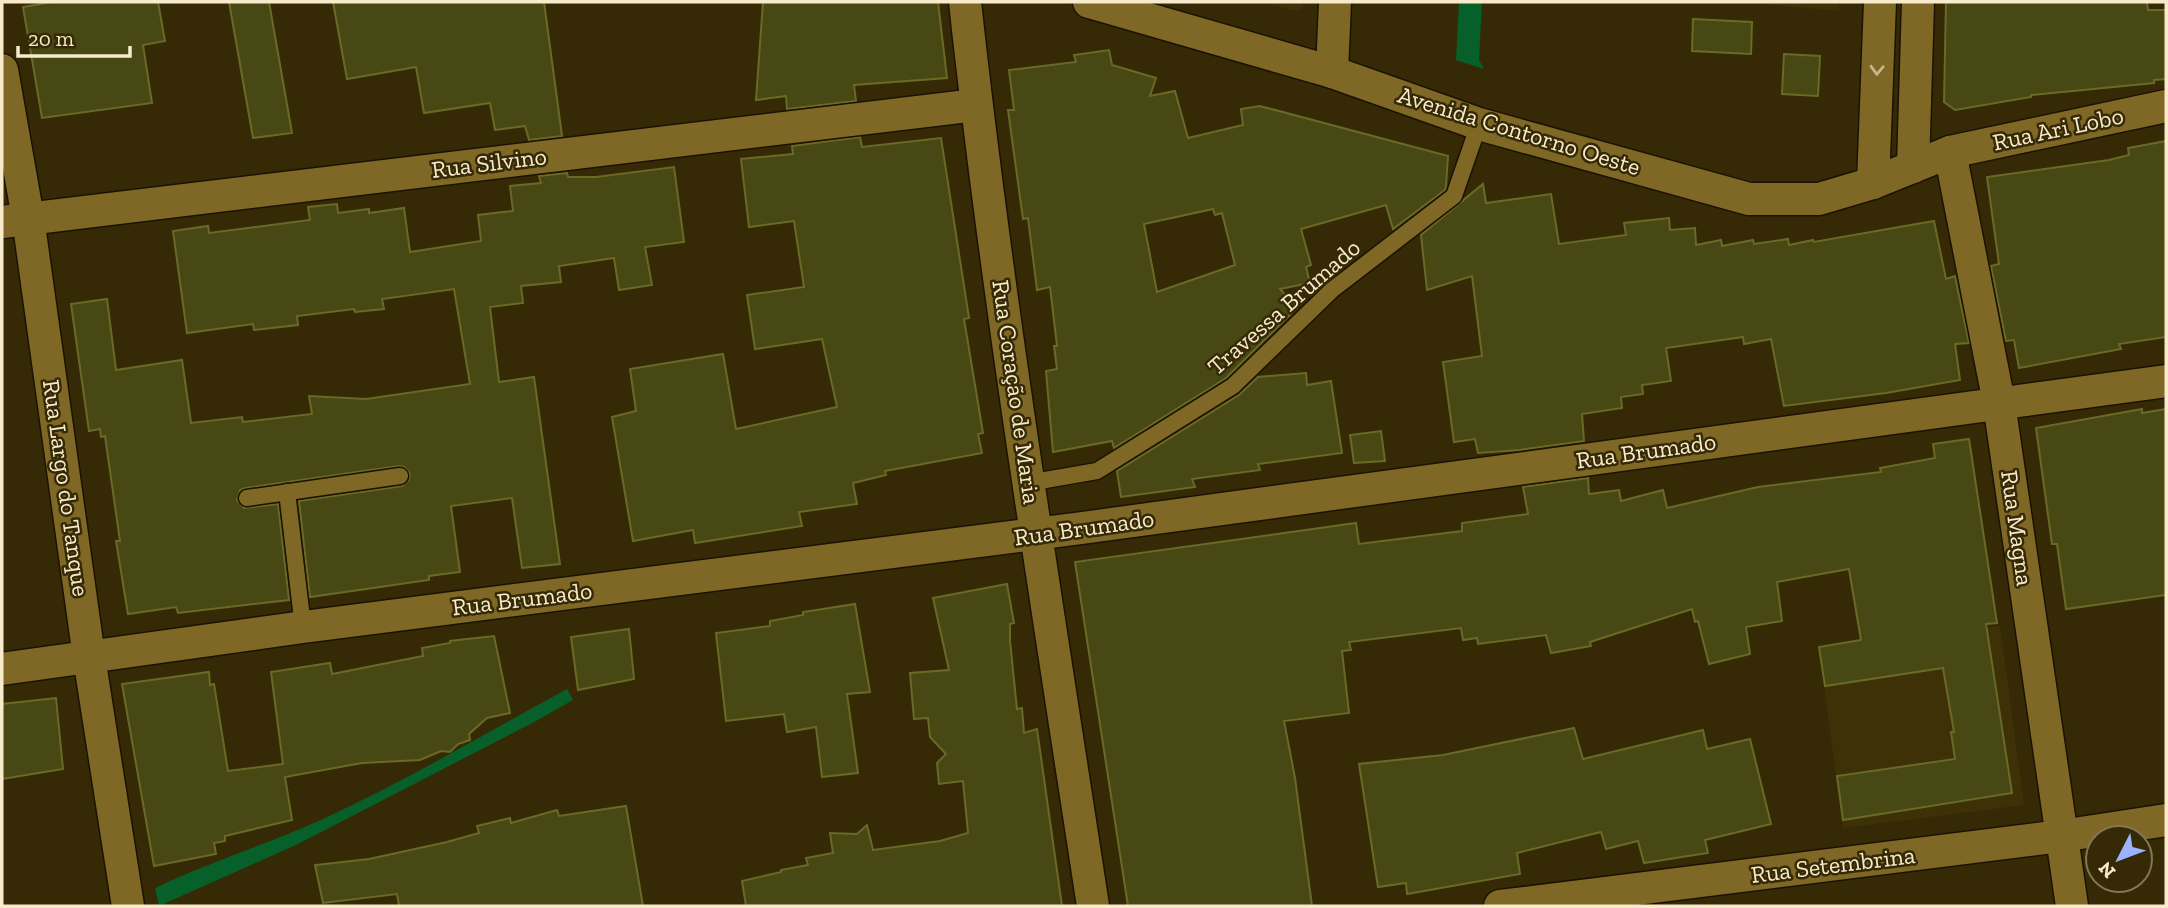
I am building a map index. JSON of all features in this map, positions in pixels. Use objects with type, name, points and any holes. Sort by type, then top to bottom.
[{"type":"street","name":"Rua Coração de Maria","points":[[965,2],[976,105],[1028,483],[1093,906]]},
{"type":"street","name":"Avenida Contorno Oeste","points":[[1089,2],[1332,72],[1479,124],[1749,199],[1819,199],[1873,183],[1950,152]]},
{"type":"street","points":[[1332,72],[1335,2]]},
{"type":"street","points":[[1873,183],[1880,2]]},
{"type":"street","points":[[1913,167],[1918,2]]},
{"type":"street","name":"Rua Largo do Tanque","points":[[2,70],[15,220],[128,906]]},
{"type":"street","name":"Rua Silvino","points":[[15,220],[976,105]]},
{"type":"street","name":"Rua Ari Lobo","points":[[1950,152],[2166,106]]},
{"type":"street","name":"Rua Magna","points":[[1950,152],[1999,403],[2071,906]]},
{"type":"street","name":"Rua Brumado","points":[[2,669],[303,626],[1036,534],[2166,381]]},
{"type":"street","name":"Rua Setembrina","points":[[1500,906],[2062,836],[2166,820]]},
{"type":"lane","name":"Travessa Brumado","points":[[1028,483],[1097,471],[1233,386],[1332,290],[1454,196],[1479,124]]},
{"type":"lane","points":[[247,498],[400,476]]},
{"type":"lane","points":[[287,492],[303,626]]},
{"type":"shaded area","points":[[1261,2],[1303,2],[1303,8],[1297,11]]},
{"type":"shaded area","points":[[1459,2],[1482,2],[1479,60],[1484,69],[1456,60]]},
{"type":"shaded area","points":[[1737,2],[1839,2],[1839,11]]},
{"type":"shaded area","points":[[2000,626],[2024,805],[1843,828],[1819,647]]},
{"type":"shaded area","points":[[567,689],[573,700],[536,721],[298,844],[159,906],[155,888],[354,804]]},
{"type":"building","points":[[52,2],[158,2],[165,41],[143,45],[152,103],[42,118],[23,7]]},
{"type":"building","points":[[229,2],[269,2],[292,133],[253,138]]},
{"type":"building","points":[[333,2],[544,2],[562,136],[529,140],[525,126],[495,130],[490,103],[424,113],[416,67],[347,79]]},
{"type":"building","points":[[763,2],[938,2],[947,78],[854,85],[856,101],[787,109],[786,96],[756,100]]},
{"type":"building","points":[[1946,2],[2147,2],[2148,10],[2166,10],[2166,79],[2154,80],[2154,83],[2031,95],[1955,110],[1944,102]]},
{"type":"building","points":[[1693,19],[1752,22],[1751,54],[1692,51]]},
{"type":"building","points":[[1109,50],[1112,65],[1156,78],[1150,96],[1175,91],[1188,138],[1243,125],[1241,109],[1260,106],[1448,156],[1445,190],[1393,229],[1386,205],[1301,229],[1311,265],[1306,267],[1310,283],[1280,289],[1297,308],[1226,378],[1114,448],[1112,441],[1053,452],[1046,371],[1057,369],[1054,346],[1057,346],[1050,287],[1037,290],[1028,218],[1023,219],[1008,110],[1014,110],[1009,70],[1076,62],[1074,55]],"holes":[[[1213,209],[1215,215],[1222,213],[1235,265],[1157,292],[1144,224]]]},
{"type":"building","points":[[1784,54],[1820,56],[1818,96],[1782,94]]},
{"type":"building","points":[[860,137],[862,147],[941,138],[969,318],[964,319],[983,433],[978,434],[982,453],[885,471],[886,475],[853,483],[857,504],[799,512],[802,526],[695,543],[693,530],[633,541],[612,417],[636,411],[630,369],[723,354],[736,429],[837,407],[822,339],[755,349],[747,295],[804,287],[794,221],[749,227],[741,159],[793,154],[792,146]]},
{"type":"building","points":[[2166,141],[2166,337],[2119,344],[2121,349],[2019,368],[2014,340],[2006,341],[1991,266],[1999,264],[1987,177],[2109,160],[2129,155],[2128,148]]},
{"type":"building","points":[[674,167],[684,242],[645,247],[652,285],[619,290],[614,258],[559,266],[561,282],[521,286],[523,303],[490,307],[499,382],[534,377],[560,564],[522,568],[512,498],[451,506],[460,572],[429,576],[429,580],[310,597],[299,501],[402,486],[409,480],[410,474],[404,467],[399,466],[240,490],[237,500],[244,508],[278,504],[289,600],[178,613],[176,607],[128,614],[116,541],[120,541],[105,436],[101,437],[100,429],[89,431],[71,304],[107,299],[116,370],[182,360],[191,423],[242,417],[243,422],[312,414],[309,396],[366,399],[470,384],[454,289],[382,299],[384,309],[355,312],[354,309],[297,316],[298,325],[254,330],[253,324],[187,333],[173,231],[208,226],[209,233],[310,220],[308,207],[337,204],[338,213],[369,209],[369,213],[404,208],[410,252],[481,241],[478,215],[513,211],[510,186],[541,183],[539,176],[567,173],[568,177],[596,177]]},
{"type":"building","points":[[1483,184],[1486,203],[1551,194],[1559,244],[1626,235],[1624,223],[1669,218],[1670,230],[1695,228],[1696,245],[1721,240],[1722,246],[1753,240],[1754,244],[1788,239],[1789,245],[1934,221],[1946,279],[1955,276],[1969,343],[1955,344],[1960,380],[1784,406],[1771,339],[1744,344],[1743,337],[1666,348],[1671,381],[1642,385],[1643,394],[1621,397],[1622,408],[1582,414],[1584,441],[1478,453],[1475,439],[1454,442],[1443,362],[1482,356],[1472,276],[1427,290],[1421,235]]},
{"type":"building","points":[[1306,373],[1307,385],[1331,381],[1342,453],[1258,464],[1260,470],[1192,479],[1195,487],[1121,497],[1117,471],[1239,395],[1258,377]]},
{"type":"building","points":[[2142,409],[2142,413],[2166,409],[2166,595],[2066,609],[2057,544],[2052,544],[2036,428]]},
{"type":"building","points":[[1381,431],[1385,461],[1354,463],[1350,435]]},
{"type":"building","points":[[1969,439],[1997,623],[1986,624],[2012,793],[1843,820],[1837,776],[1955,759],[1951,732],[1954,732],[1943,668],[1825,686],[1819,647],[1861,640],[1849,569],[1777,582],[1782,621],[1746,627],[1750,654],[1709,664],[1698,621],[1695,622],[1692,609],[1590,642],[1591,646],[1551,653],[1546,635],[1478,644],[1477,638],[1463,640],[1461,628],[1349,642],[1351,650],[1342,651],[1349,713],[1284,721],[1295,778],[1312,906],[1128,906],[1075,562],[1356,523],[1359,544],[1462,531],[1462,523],[1528,514],[1523,487],[1588,478],[1589,494],[1619,490],[1621,501],[1663,490],[1667,508],[1758,487],[1881,472],[1880,468],[1935,458],[1933,444]]},
{"type":"building","points":[[1007,584],[1014,623],[1010,624],[1010,641],[1017,709],[1022,708],[1024,733],[1037,729],[1062,906],[746,906],[742,881],[808,865],[806,858],[833,853],[830,833],[857,834],[867,825],[873,850],[940,841],[968,833],[963,781],[939,784],[937,763],[946,754],[930,737],[928,718],[914,719],[910,673],[949,670],[933,598]]},
{"type":"building","points":[[855,604],[870,692],[847,694],[858,773],[822,777],[816,727],[787,732],[784,714],[726,721],[716,633],[770,626],[770,621],[803,615],[803,612]]},
{"type":"building","points":[[629,629],[634,679],[578,690],[571,637]]},
{"type":"building","points":[[494,636],[510,713],[487,718],[469,734],[470,740],[458,744],[450,752],[441,751],[420,760],[362,763],[285,777],[292,820],[225,836],[225,841],[214,843],[216,854],[154,866],[122,684],[209,672],[210,685],[214,684],[228,771],[283,764],[271,672],[330,663],[332,674],[423,656],[422,648],[450,641]]},
{"type":"building","points":[[56,698],[63,769],[2,779],[2,704]]},
{"type":"building","points":[[1574,728],[1583,759],[1703,730],[1707,749],[1750,739],[1771,824],[1705,840],[1708,853],[1644,863],[1638,841],[1606,849],[1601,832],[1517,853],[1520,874],[1407,894],[1406,883],[1378,887],[1359,764],[1443,755]]},
{"type":"building","points":[[626,806],[643,906],[399,906],[397,894],[323,903],[315,865],[369,859],[447,842],[479,833],[477,826],[510,818],[511,823],[557,810],[559,816]]}]
